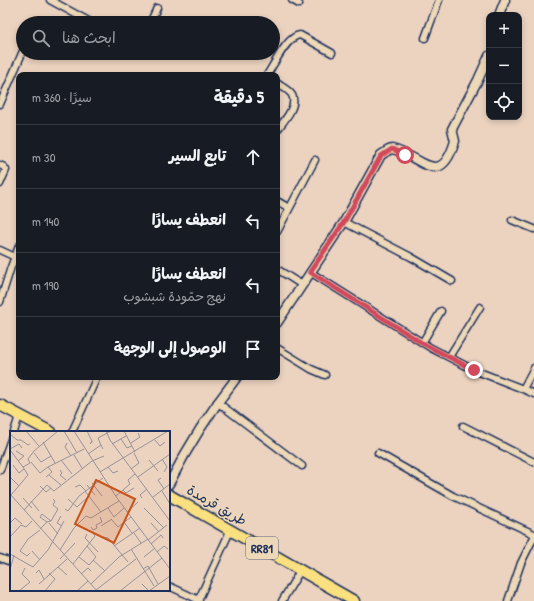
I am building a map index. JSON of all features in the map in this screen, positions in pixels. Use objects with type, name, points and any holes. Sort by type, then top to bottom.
[{"type":"main road","points":[[0,405],[50,431]]},
{"type":"main road","name":"طريق قرمدة","points":[[170,495],[354,601]]},
{"type":"street","points":[[50,0],[79,16]]},
{"type":"street","points":[[292,0],[299,4]]},
{"type":"street","points":[[425,38],[439,0]]},
{"type":"street","points":[[500,12],[505,0]]},
{"type":"street","points":[[153,16],[157,8]]},
{"type":"street","points":[[280,54],[284,47],[296,35],[300,35],[332,53]]},
{"type":"street","points":[[0,104],[19,60]]},
{"type":"street","points":[[269,72],[276,60]]},
{"type":"street","points":[[280,318],[344,222],[378,160],[389,150],[395,150],[431,167],[438,167],[444,163],[455,141],[452,129],[486,63]]},
{"type":"street","points":[[280,85],[292,95],[294,101],[280,125]]},
{"type":"street","points":[[280,226],[315,160]]},
{"type":"street","points":[[0,165],[6,170],[0,184]]},
{"type":"street","points":[[280,203],[289,208]]},
{"type":"street","points":[[512,220],[534,229]]},
{"type":"street","points":[[344,222],[411,257],[452,281]]},
{"type":"street","points":[[0,250],[15,257],[2,287],[0,302]]},
{"type":"street","points":[[280,271],[302,284]]},
{"type":"street","points":[[310,272],[422,343],[474,370],[534,394]]},
{"type":"street","points":[[449,357],[480,307]]},
{"type":"street","points":[[422,343],[441,311]]},
{"type":"street","points":[[280,350],[306,367],[325,375]]},
{"type":"street","points":[[523,389],[534,368]]},
{"type":"street","points":[[72,431],[96,380]]},
{"type":"street","points":[[170,482],[193,440],[217,402],[235,380]]},
{"type":"street","points":[[217,402],[302,466]]},
{"type":"street","points":[[14,431],[19,416]]},
{"type":"street","points":[[463,426],[534,462]]},
{"type":"street","points":[[0,470],[10,442]]},
{"type":"street","points":[[378,453],[453,496],[534,536],[521,564],[508,601]]},
{"type":"street","points":[[170,586],[198,600],[231,529]]},
{"type":"street","points":[[0,558],[10,562]]},
{"type":"street","points":[[282,601],[300,571]]},
{"type":"route","points":[[405,155],[392,149],[385,152],[381,156],[344,222],[310,272],[414,339],[474,370]]}]
